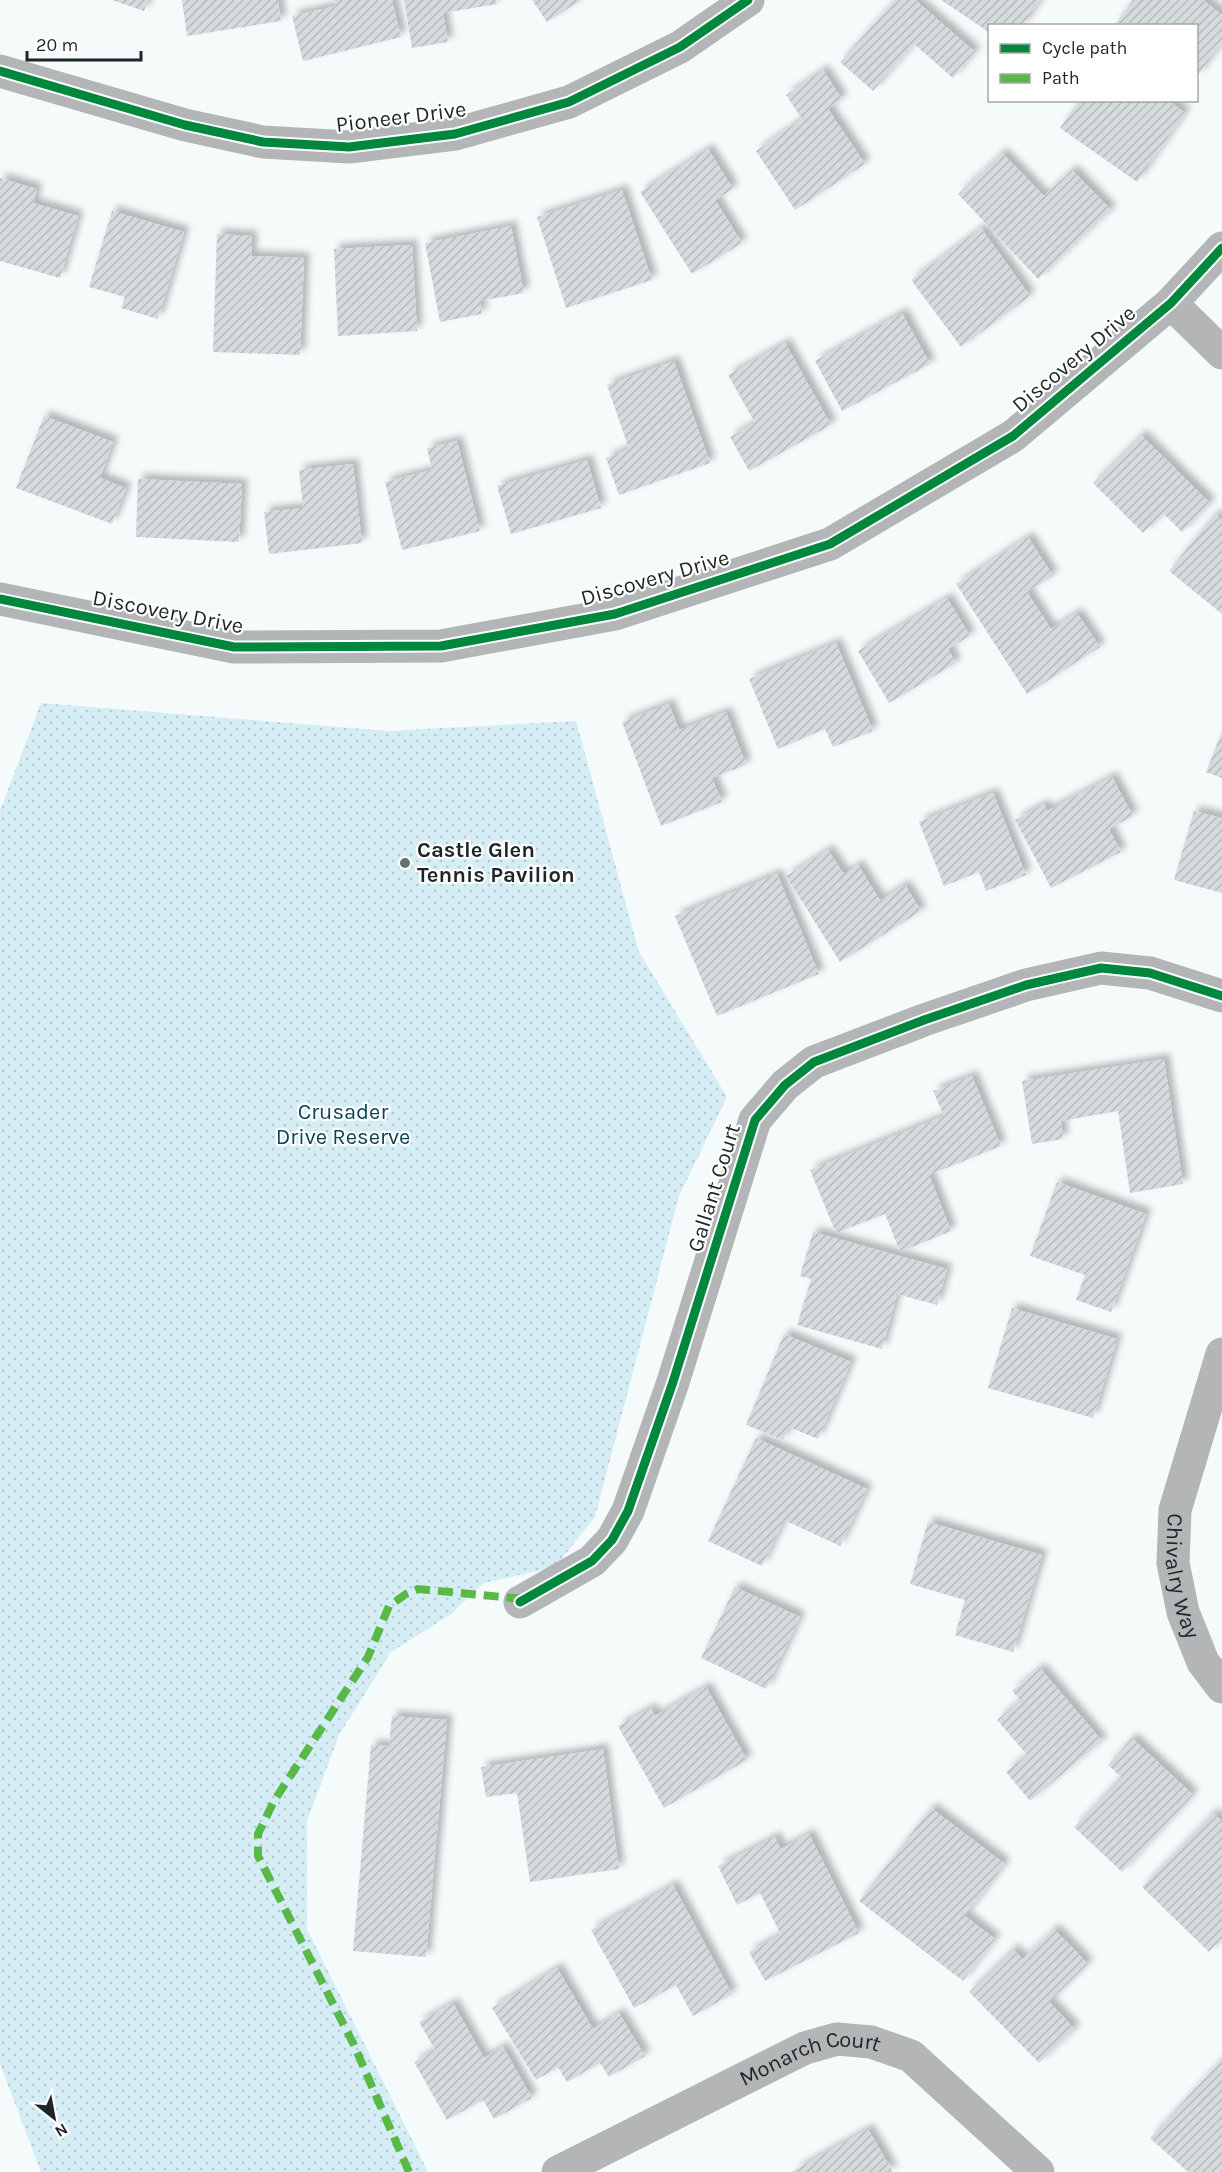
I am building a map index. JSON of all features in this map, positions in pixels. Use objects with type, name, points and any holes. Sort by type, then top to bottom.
[{"type":"street","name":"Pioneer Drive","points":[[0,71],[185,125],[263,142],[349,147],[454,134],[568,102],[680,47],[748,0]]},
{"type":"street","name":"Discovery Drive","points":[[0,599],[234,647],[441,646],[615,614],[830,544],[1013,436],[1171,303],[1222,249]]},
{"type":"street","points":[[1171,303],[1222,353]]},
{"type":"street","name":"Gallant Court","points":[[520,1602],[592,1562],[612,1540],[628,1511],[673,1382],[755,1120],[785,1085],[814,1062],[924,1020],[1026,985],[1101,968],[1150,973],[1222,996]]},
{"type":"street","name":"Chivalry Way","points":[[1222,1354],[1175,1510],[1173,1563],[1183,1612],[1203,1662],[1222,1687]]},
{"type":"street","name":"Monarch Court","points":[[558,2172],[805,2048],[837,2039],[871,2042],[911,2056],[1038,2172]]},
{"type":"green space","name":"Crusader Drive Reserve","points":[[41,703],[388,731],[576,721],[639,952],[727,1097],[679,1196],[595,1517],[555,1567],[484,1583],[451,1614],[391,1652],[339,1735],[307,1821],[307,1929],[428,2172],[41,2172],[0,2064],[0,811]]},
{"type":"building","points":[[112,0],[148,0],[144,11]]},
{"type":"building","points":[[182,0],[278,0],[281,21],[187,36]]},
{"type":"building","points":[[334,0],[392,0],[401,37],[303,61],[292,16],[336,6]]},
{"type":"building","points":[[404,0],[496,0],[497,4],[443,13],[448,42],[412,48]]},
{"type":"building","points":[[532,0],[581,0],[547,22]]},
{"type":"building","points":[[895,0],[915,0],[975,52],[953,78],[914,44],[873,91],[840,62]]},
{"type":"building","points":[[941,0],[1040,0],[1024,24],[988,24],[988,32]]},
{"type":"building","points":[[1133,0],[1203,0],[1222,15],[1222,43],[1198,75],[1198,24],[1115,24]]},
{"type":"building","points":[[823,70],[842,99],[828,109],[865,164],[795,210],[756,151],[802,119],[786,95]]},
{"type":"building","points":[[1079,102],[1171,102],[1185,113],[1137,182],[1060,128]]},
{"type":"building","points":[[708,149],[733,189],[715,200],[742,243],[692,274],[640,192]]},
{"type":"building","points":[[1002,153],[1044,196],[1072,170],[1111,210],[1038,279],[958,194]]},
{"type":"building","points":[[0,178],[37,189],[33,203],[78,216],[60,278],[0,261]]},
{"type":"building","points":[[622,190],[652,280],[566,308],[537,217]]},
{"type":"building","points":[[112,211],[184,232],[158,319],[121,308],[125,297],[89,287]]},
{"type":"building","points":[[511,226],[524,293],[480,301],[482,314],[440,322],[425,243]]},
{"type":"building","points":[[981,228],[1030,296],[961,347],[911,280]]},
{"type":"building","points":[[217,234],[252,236],[251,256],[304,258],[300,355],[213,352]]},
{"type":"building","points":[[412,245],[417,331],[338,336],[334,249]]},
{"type":"building","points":[[902,313],[930,364],[842,411],[815,361]]},
{"type":"building","points":[[785,343],[831,425],[749,471],[730,437],[755,423],[728,375]]},
{"type":"building","points":[[674,361],[710,463],[619,495],[606,458],[629,449],[607,385]]},
{"type":"building","points":[[44,416],[113,442],[100,478],[126,488],[112,524],[16,488]]},
{"type":"building","points":[[1141,435],[1210,503],[1182,532],[1163,513],[1143,533],[1093,483]]},
{"type":"building","points":[[457,441],[480,531],[402,550],[385,482],[432,470],[427,448]]},
{"type":"building","points":[[587,460],[601,508],[511,534],[497,486]]},
{"type":"building","points":[[353,464],[362,543],[269,554],[264,512],[303,508],[299,470]]},
{"type":"building","points":[[138,479],[242,484],[239,542],[136,537]]},
{"type":"building","points":[[1215,514],[1222,520],[1222,614],[1169,571]]},
{"type":"building","points":[[1028,537],[1053,576],[1027,592],[1051,629],[1077,613],[1100,647],[1027,694],[956,584]]},
{"type":"building","points":[[947,598],[970,636],[948,649],[956,663],[889,703],[858,651]]},
{"type":"building","points":[[836,643],[873,731],[833,747],[825,729],[778,749],[749,679]]},
{"type":"building","points":[[669,704],[679,730],[726,712],[746,765],[712,778],[722,802],[661,826],[622,722]]},
{"type":"building","points":[[1222,732],[1222,778],[1206,772]]},
{"type":"building","points":[[1112,777],[1133,816],[1109,829],[1121,852],[1051,888],[1015,820],[1044,804],[1047,811]]},
{"type":"building","points":[[993,793],[1026,875],[986,891],[979,872],[944,886],[919,822]]},
{"type":"building","points":[[1194,811],[1222,818],[1222,893],[1174,880]]},
{"type":"building","points":[[828,850],[844,874],[858,865],[880,900],[905,885],[921,911],[840,962],[786,876]]},
{"type":"building","points":[[777,874],[819,974],[717,1016],[675,916]]},
{"type":"building","points":[[1164,1059],[1183,1184],[1130,1193],[1118,1111],[1061,1121],[1063,1139],[1032,1144],[1022,1081]]},
{"type":"building","points":[[972,1076],[1001,1146],[929,1175],[951,1231],[900,1252],[885,1214],[836,1233],[810,1170],[944,1116],[933,1091]]},
{"type":"building","points":[[1057,1182],[1146,1214],[1111,1312],[1076,1300],[1085,1275],[1030,1256]]},
{"type":"building","points":[[813,1232],[947,1269],[937,1305],[897,1294],[882,1349],[797,1325],[811,1279],[800,1276]]},
{"type":"building","points":[[1012,1308],[1117,1339],[1093,1418],[988,1388]]},
{"type":"building","points":[[784,1334],[851,1362],[818,1439],[789,1427],[783,1440],[746,1425]]},
{"type":"building","points":[[756,1438],[867,1489],[840,1546],[784,1520],[762,1566],[708,1541]]},
{"type":"building","points":[[928,1522],[1042,1555],[1013,1652],[955,1635],[965,1600],[910,1584]]},
{"type":"building","points":[[735,1587],[800,1617],[766,1689],[701,1658]]},
{"type":"building","points":[[1040,1668],[1102,1741],[1030,1801],[1006,1772],[1027,1755],[997,1720],[1020,1700],[1012,1691]]},
{"type":"building","points":[[706,1687],[747,1760],[664,1808],[618,1726],[651,1708],[655,1716]]},
{"type":"building","points":[[392,1716],[447,1720],[426,1957],[353,1951],[371,1745],[389,1746]]},
{"type":"building","points":[[1132,1738],[1193,1795],[1122,1872],[1074,1827],[1121,1777],[1108,1765]]},
{"type":"building","points":[[603,1749],[619,1869],[530,1882],[517,1793],[486,1797],[481,1767]]},
{"type":"building","points":[[931,1808],[1005,1864],[965,1916],[995,1939],[963,1981],[859,1901]]},
{"type":"building","points":[[1213,1813],[1222,1821],[1222,1938],[1209,1952],[1142,1887]]},
{"type":"building","points":[[809,1834],[859,1933],[765,1981],[749,1952],[781,1935],[760,1893],[737,1905],[718,1866],[775,1837],[781,1849]]},
{"type":"building","points":[[673,1885],[732,1994],[693,2016],[676,1985],[634,2008],[591,1930]]},
{"type":"building","points":[[1054,1929],[1088,1964],[1049,2002],[1075,2029],[1039,2063],[969,1992],[1013,1949],[1023,1959]]},
{"type":"building","points":[[557,1968],[593,2029],[619,2013],[645,2056],[609,2077],[600,2063],[567,2082],[558,2067],[536,2080],[492,2008]]},
{"type":"building","points":[[453,2003],[484,2058],[503,2047],[532,2098],[494,2119],[483,2100],[447,2120],[414,2062],[435,2050],[419,2022]]},
{"type":"building","points":[[1222,2059],[1222,2172],[1188,2172],[1150,2138]]},
{"type":"building","points":[[868,2129],[893,2172],[791,2172]]},
{"type":"marked path","points":[[409,2172],[354,2045],[258,1856],[258,1834],[274,1801],[368,1657],[389,1606],[418,1589],[524,1599]]},
{"type":"cycle path","points":[[0,71],[185,125],[263,142],[349,147],[455,134],[569,102],[680,47],[748,0]]},
{"type":"cycle path","points":[[0,599],[234,647],[441,646],[615,614],[830,544],[1013,436],[1171,303],[1222,248]]},
{"type":"cycle path","points":[[520,1602],[592,1561],[612,1540],[628,1511],[673,1382],[755,1120],[785,1085],[814,1062],[924,1020],[1026,985],[1101,968],[1150,973],[1222,996]]},
{"type":"place","name":"Castle Glen Tennis Pavilion","points":[[405,863]]}]
